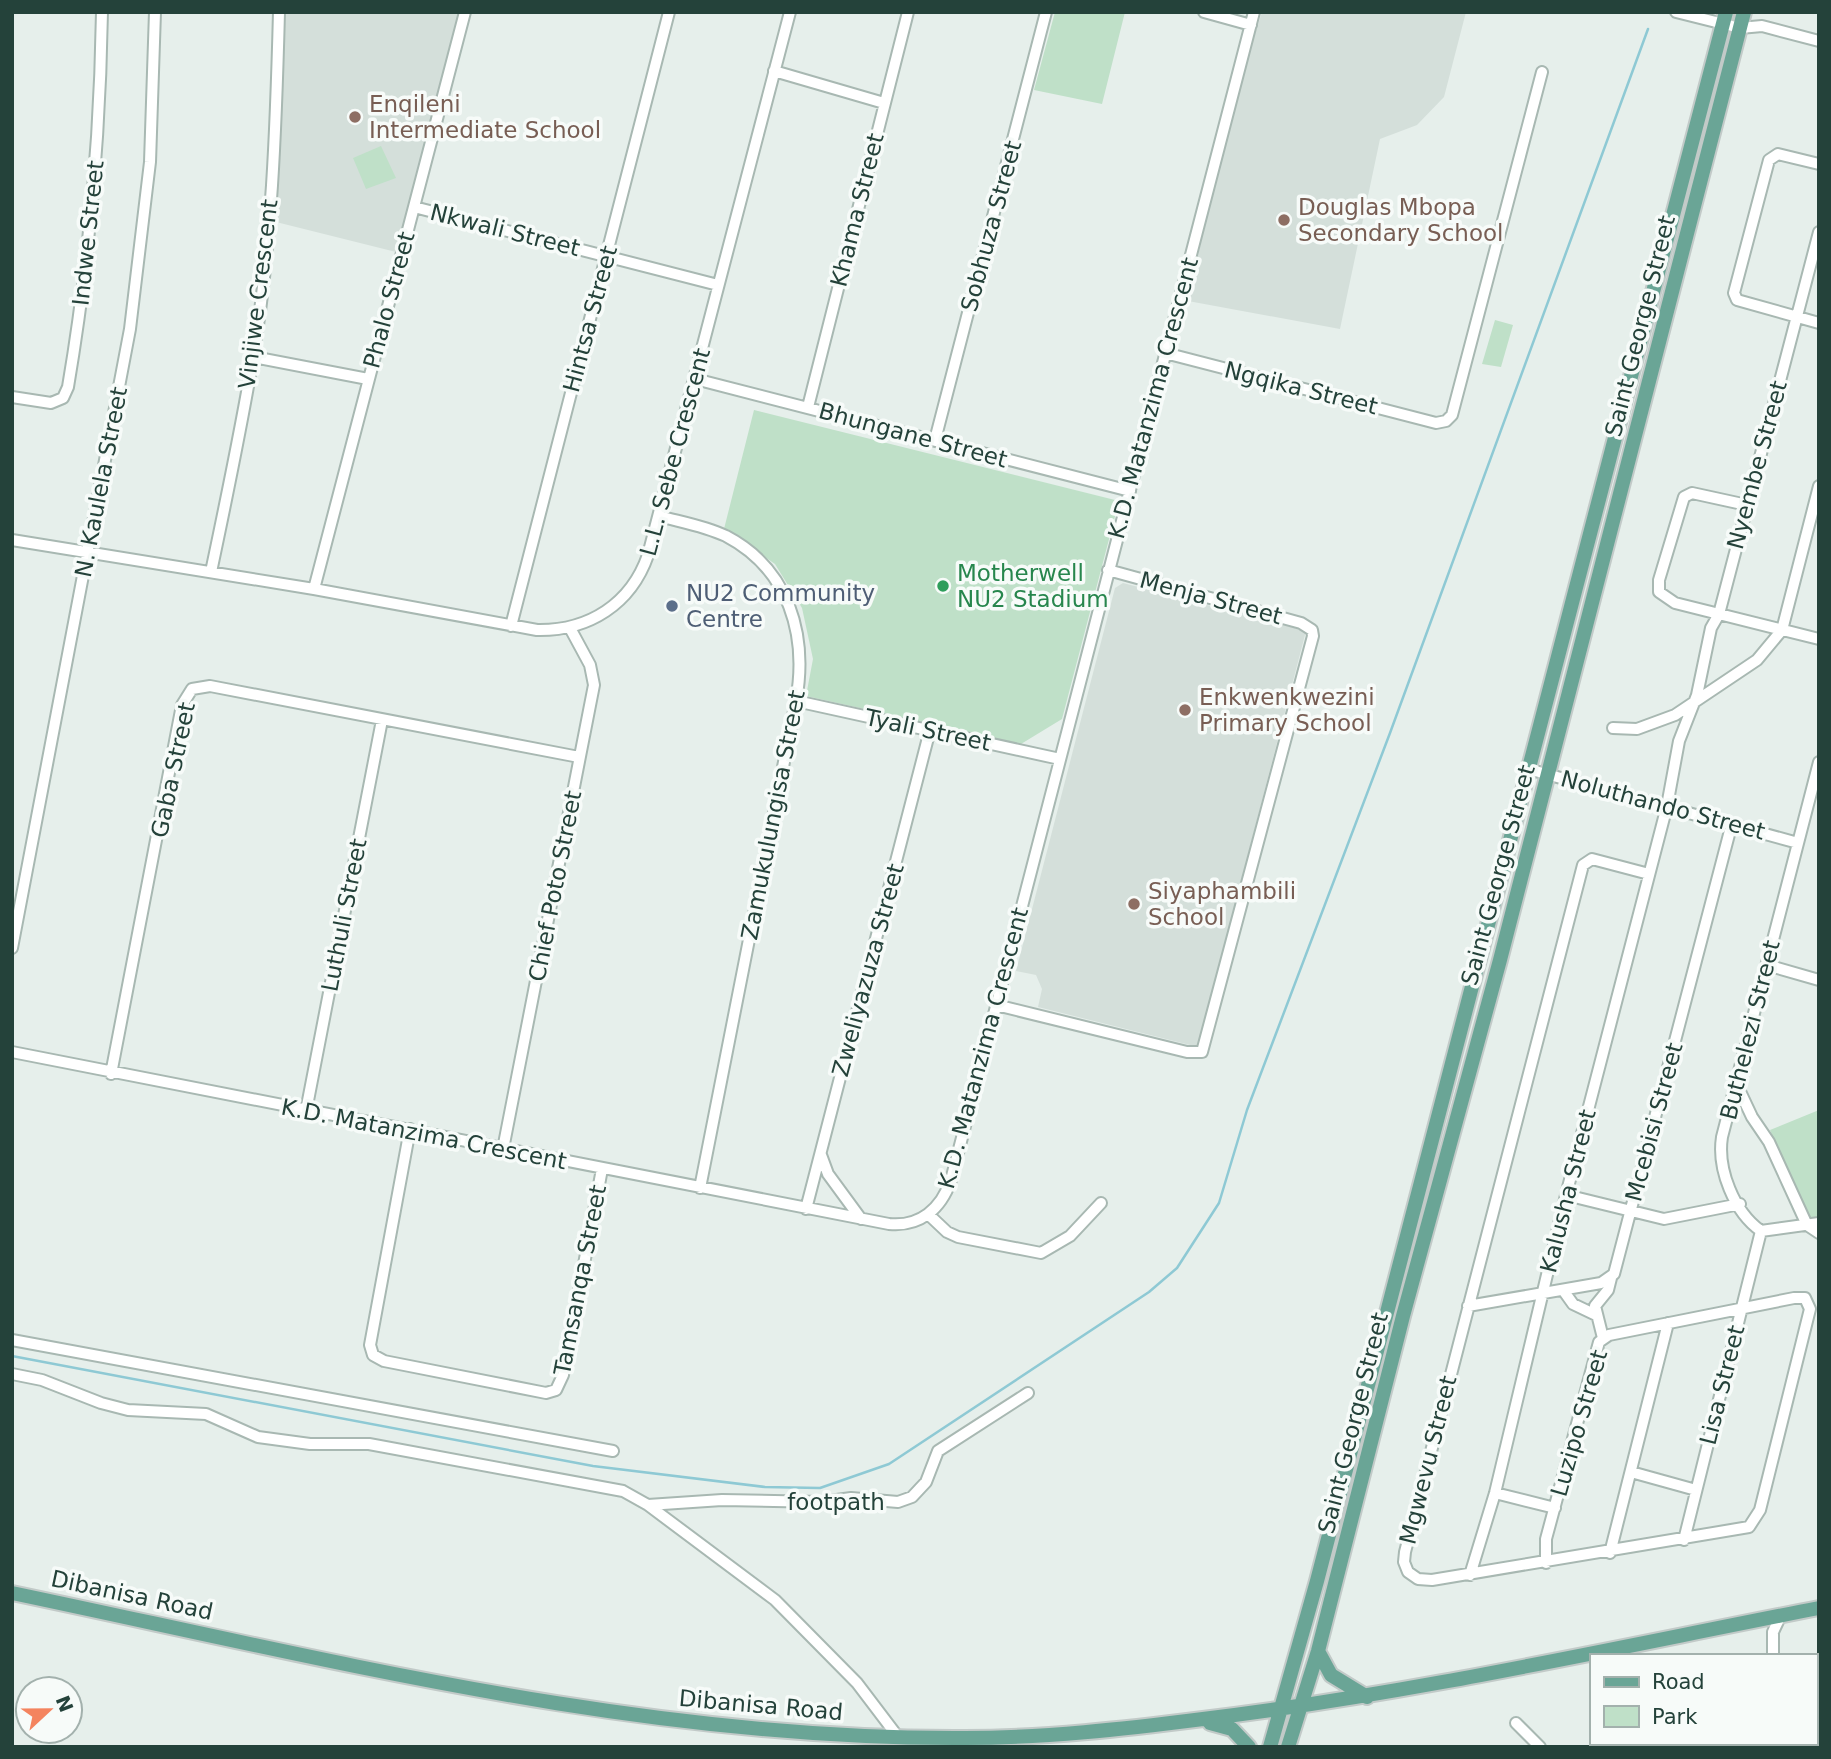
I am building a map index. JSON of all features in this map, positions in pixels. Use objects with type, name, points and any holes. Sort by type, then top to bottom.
[{"type":"main road","name":"Saint George Street","points":[[1288,1747],[1318,1651],[1744,12]]},
{"type":"main road","name":"Saint George Street","points":[[1270,1747],[1282,1710],[1725,18]]},
{"type":"main road","name":"Dibanisa Road","points":[[12,1593],[224,1637],[241,1643],[616,1713],[794,1732],[898,1737],[1106,1733],[1282,1710],[1367,1697],[1819,1608]]},
{"type":"main road","name":"Dibanisa Road","points":[[12,1602],[225,1643],[241,1643]]},
{"type":"main road","points":[[1318,1651],[1331,1675],[1367,1697]]},
{"type":"main road","points":[[1193,1721],[1222,1724],[1238,1734],[1248,1747]]},
{"type":"street","name":"Indwe Street","points":[[12,397],[51,403],[63,398],[68,387],[90,233],[100,92],[102,12]]},
{"type":"street","name":"N. Kaulela Street","points":[[12,948],[88,552],[142,243],[150,149],[155,12]]},
{"type":"street","name":"Vinjiwe Crescent","points":[[211,572],[253,357],[273,169],[279,12]]},
{"type":"street","name":"Phalo Street","points":[[314,589],[465,12]]},
{"type":"street","name":"Hintsa Street","points":[[511,626],[670,12]]},
{"type":"street","name":"L.L. Sebe Crescent","points":[[12,540],[314,589],[537,630],[570,628],[602,615],[633,587],[645,566],[790,12]]},
{"type":"street","name":"Khama Street","points":[[808,407],[908,12]]},
{"type":"street","name":"Sobhuza Street","points":[[935,440],[1046,12]]},
{"type":"street","points":[[1204,12],[1251,25]]},
{"type":"street","name":"K.D. Matanzima Crescent","points":[[12,1052],[111,1074],[411,1129],[861,1219],[899,1225],[929,1215],[939,1204],[951,1180],[1254,12]]},
{"type":"street","points":[[1676,12],[1725,18],[1740,28],[1762,26],[1819,41]]},
{"type":"street","points":[[1744,12],[1762,26]]},
{"type":"street","points":[[774,71],[884,103]]},
{"type":"street","name":"Ngqika Street","points":[[1165,353],[1436,423],[1446,421],[1452,415],[1542,72]]},
{"type":"street","points":[[1819,164],[1783,155],[1775,155],[1769,160],[1734,295],[1737,300],[1819,323]]},
{"type":"street","name":"Nkwali Street","points":[[414,207],[718,285]]},
{"type":"street","name":"Nyembe Street","points":[[1693,702],[1711,628],[1719,614],[1819,232]]},
{"type":"street","points":[[253,357],[368,379]]},
{"type":"street","name":"Bhungane Street","points":[[695,379],[1130,491]]},
{"type":"street","points":[[1612,728],[1637,729],[1675,715],[1757,660],[1782,630],[1819,485]]},
{"type":"street","points":[[1747,505],[1692,493],[1684,497],[1659,580],[1659,592],[1664,598],[1819,639]]},
{"type":"street","name":"Zamukulungisa Street","points":[[659,516],[725,536],[766,569],[785,597],[801,643],[801,669],[796,701],[700,1188]]},
{"type":"street","name":"Menja Street","points":[[996,1005],[1187,1052],[1202,1052],[1312,629],[1301,623],[1108,570]]},
{"type":"street","name":"Chief Poto Street","points":[[503,1149],[593,676],[570,628]]},
{"type":"street","name":"Gaba Street","points":[[111,1074],[182,705],[188,693],[197,686],[210,686],[579,757]]},
{"type":"street","name":"Tyali Street","points":[[796,701],[1060,759]]},
{"type":"street","name":"Kalusha Street","points":[[1470,1575],[1495,1493],[1566,1195],[1667,806],[1679,741],[1693,702]]},
{"type":"street","name":"Luthuli Street","points":[[306,1111],[382,720]]},
{"type":"street","name":"Zweliyazuza Street","points":[[806,1209],[930,730]]},
{"type":"street","name":"Buthelezi Street","points":[[1761,1231],[1749,1221],[1725,1177],[1720,1157],[1736,1083],[1819,762]]},
{"type":"street","name":"Noluthando Street","points":[[1528,769],[1798,843]]},
{"type":"street","name":"Mcebisi Street","points":[[1596,1315],[1596,1303],[1608,1290],[1631,1212],[1732,823]]},
{"type":"street","name":"Mgwevu Street","points":[[1649,874],[1592,859],[1583,865],[1403,1558],[1408,1572],[1425,1581],[1470,1575],[1743,1529],[1756,1519],[1810,1309],[1808,1301],[1801,1298],[1741,1309]]},
{"type":"street","points":[[1768,965],[1819,980]]},
{"type":"street","points":[[1736,1083],[1752,1117],[1769,1142],[1819,1233]]},
{"type":"street","name":"Tamsanqa Street","points":[[411,1129],[370,1345],[373,1355],[384,1362],[547,1393],[556,1390],[563,1375],[602,1169]]},
{"type":"street","points":[[821,1152],[828,1174],[861,1219]]},
{"type":"street","points":[[1566,1195],[1669,1219],[1740,1204]]},
{"type":"street","points":[[929,1215],[947,1232],[958,1237],[1041,1253],[1070,1236],[1101,1203]]},
{"type":"street","points":[[1761,1231],[1813,1224]]},
{"type":"street","name":"Lisa Street","points":[[1684,1540],[1761,1231]]},
{"type":"street","points":[[1468,1306],[1541,1295],[1611,1278]]},
{"type":"street","points":[[1563,1290],[1573,1304],[1596,1315],[1603,1338]]},
{"type":"street","name":"Luzipo Street","points":[[1546,1563],[1544,1549],[1596,1348],[1603,1338],[1741,1309]]},
{"type":"street","points":[[1610,1552],[1668,1323]]},
{"type":"street","points":[[12,1340],[613,1451]]},
{"type":"street","points":[[12,1374],[43,1380],[101,1404],[128,1410],[206,1414],[258,1437],[310,1444],[369,1444],[576,1480],[623,1491],[648,1505],[781,1606],[852,1677],[898,1737]]},
{"type":"street","name":"footpath","points":[[648,1505],[722,1500],[766,1503],[822,1502],[850,1498],[898,1502],[912,1497],[926,1482],[938,1451],[1028,1393]]},
{"type":"street","points":[[1631,1472],[1696,1490]]},
{"type":"street","points":[[1495,1493],[1555,1508]]},
{"type":"street","points":[[1773,1654],[1773,1632],[1782,1615]]},
{"type":"street","points":[[1516,1723],[1540,1747]]},
{"type":"shaded area","name":"Enqileni Intermediate School","points":[[283,12],[459,12],[396,252],[276,222]]},
{"type":"shaded area","name":"Douglas Mbopa Secondary School","points":[[1262,12],[1466,12],[1444,97],[1417,125],[1380,139],[1340,329],[1188,301],[1230,111]]},
{"type":"shaded area","points":[[1123,583],[1306,631],[1198,1047],[1038,1007],[1042,989],[1036,975],[1016,971],[1115,588]]},
{"type":"shaded area","points":[[1819,1705],[1819,1747],[1781,1747],[1817,1745]]},
{"type":"green space","points":[[1055,12],[1125,12],[1102,104],[1034,90]]},
{"type":"green space","points":[[381,146],[396,178],[366,189],[353,158]]},
{"type":"green space","points":[[1495,320],[1513,325],[1501,367],[1482,364]]},
{"type":"green space","name":"Motherwell NU2 Stadium","points":[[754,410],[1119,501],[1062,719],[1021,744],[806,696],[813,659],[802,608],[775,564],[724,529]]},
{"type":"green space","points":[[1819,1110],[1819,1217],[1807,1222],[1770,1130]]},
{"type":"waterway","points":[[12,1356],[593,1466],[765,1487],[820,1488],[889,1464],[1149,1292],[1177,1268],[1219,1203],[1247,1110],[1390,733],[1648,29]]},
{"type":"place","name":"Enqileni Intermediate School","points":[[355,117]]},
{"type":"place","name":"Douglas Mbopa Secondary School","points":[[1284,220]]},
{"type":"place","name":"Motherwell NU2 Stadium","points":[[943,586]]},
{"type":"place","name":"NU2 Community Centre","points":[[672,606]]},
{"type":"place","name":"Enkwenkwezini Primary School","points":[[1185,710]]},
{"type":"place","name":"Siyaphambili School","points":[[1134,904]]}]
